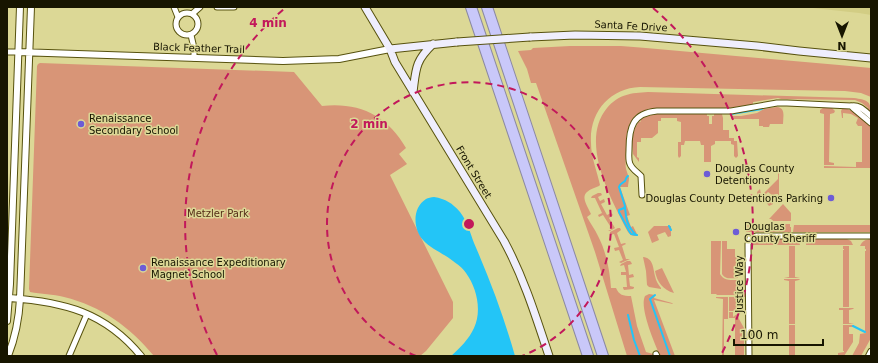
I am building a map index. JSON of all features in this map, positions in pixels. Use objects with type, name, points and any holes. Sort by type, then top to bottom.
[{"type":"highway","points":[[471,7],[588,356]]},
{"type":"highway","points":[[487,7],[603,356]]},
{"type":"main road","name":"Front Street","points":[[365,7],[390,49],[395,62],[511,254],[528,293],[548,356]]},
{"type":"main road","name":"Santa Fe Drive","points":[[390,49],[433,44],[530,37],[575,35],[640,36],[871,58]]},
{"type":"main road","points":[[413,92],[418,61],[433,44]]},
{"type":"street","points":[[7,321],[10,298],[20,7]]},
{"type":"street","points":[[8,356],[18,321],[20,299],[30,7]]},
{"type":"street","points":[[174,7],[178,17],[176,25],[179,32],[186,35],[191,35],[196,31],[199,23],[196,16],[185,13],[178,17]]},
{"type":"street","points":[[192,14],[200,7]]},
{"type":"street","points":[[217,7],[234,7]]},
{"type":"street","points":[[191,35],[194,48],[194,58]]},
{"type":"street","name":"Black Feather Trail","points":[[7,52],[283,61],[348,58],[390,49]]},
{"type":"street","points":[[642,195],[642,178],[632,167],[629,161],[629,136],[633,124],[644,114],[657,111],[731,111],[777,104],[855,105],[871,116]]},
{"type":"street","points":[[851,106],[871,123]]},
{"type":"street","name":"Justice Way","points":[[749,356],[748,244],[750,238],[756,236],[871,236]]},
{"type":"street","points":[[10,298],[56,304],[87,314],[112,328],[141,356]]},
{"type":"street","points":[[69,356],[87,314]]},
{"type":"street","points":[[869,356],[871,352]]},
{"type":"shaded area","points":[[804,7],[871,7],[871,15],[859,13]]},
{"type":"green space","points":[[621,46],[871,68],[871,97],[861,93],[845,91],[640,87],[629,88],[619,92],[604,104],[598,112],[591,132],[592,154],[600,185],[588,191],[584,197],[591,214],[587,217],[597,233],[603,248],[609,268],[611,288],[616,288],[622,295],[631,296],[637,326],[646,352],[653,354],[654,356],[627,356],[595,252],[536,83],[531,83],[527,69],[518,51],[531,50],[533,48]]},
{"type":"green space","name":"Metzler Park","points":[[40,63],[294,72],[322,106],[348,106],[371,113],[381,119],[390,127],[406,148],[399,154],[407,164],[390,175],[453,302],[453,318],[426,351],[420,356],[154,356],[125,327],[102,312],[78,301],[64,297],[30,292],[37,66]]},
{"type":"green space","points":[[648,92],[854,98],[867,101],[870,105],[871,113],[867,111],[868,108],[862,103],[855,100],[778,98],[730,108],[656,108],[647,109],[640,112],[631,121],[627,134],[626,169],[629,178],[628,187],[620,187],[630,215],[627,216],[631,227],[633,226],[638,236],[635,236],[628,232],[607,187],[597,153],[596,137],[599,122],[607,108],[612,103],[626,95]]},
{"type":"green space","points":[[777,107],[783,111],[783,124],[770,124],[769,127],[763,127],[759,126],[759,119],[731,119],[731,116],[757,113],[764,109]]},
{"type":"green space","points":[[823,108],[832,108],[835,111],[834,113],[830,114],[829,162],[834,163],[834,165],[824,165],[824,114],[820,113],[820,110]]},
{"type":"green space","points":[[844,108],[859,115],[871,126],[871,168],[824,168],[824,166],[856,167],[856,162],[862,162],[862,126],[858,126],[856,123],[858,118],[851,114],[843,113],[842,118],[841,111]]},
{"type":"green space","points":[[655,114],[707,114],[707,116],[709,116],[709,124],[712,124],[712,116],[714,116],[714,114],[722,114],[723,130],[729,130],[729,138],[734,138],[734,141],[737,141],[738,156],[736,158],[734,156],[734,145],[731,144],[731,141],[715,141],[715,144],[711,146],[711,162],[704,162],[704,145],[701,145],[700,141],[685,141],[684,145],[681,145],[681,156],[679,158],[678,142],[681,142],[681,122],[677,121],[677,118],[661,118],[661,121],[658,121],[658,133],[652,138],[641,138],[641,142],[637,142],[637,157],[639,158],[639,162],[633,154],[632,141],[634,130],[641,119]]},
{"type":"green space","points":[[779,171],[779,197],[778,198],[778,194],[775,194],[773,196],[773,204],[769,206],[766,202],[772,195],[768,192],[761,197],[758,196],[757,192],[760,189],[761,194],[763,194],[778,179]]},
{"type":"green space","points":[[598,193],[601,193],[602,195],[598,197],[600,201],[604,199],[605,202],[601,204],[607,215],[611,213],[613,215],[609,218],[615,228],[610,231],[608,231],[612,229],[603,215],[599,217],[598,215],[602,213],[595,198],[591,198]]},
{"type":"green space","points":[[783,204],[791,213],[791,221],[773,221],[769,219],[770,218]]},
{"type":"green space","points":[[790,224],[791,232],[746,232],[746,225]]},
{"type":"green space","points":[[794,225],[871,225],[871,232],[793,232]]},
{"type":"green space","points":[[654,226],[671,226],[671,236],[668,237],[665,232],[657,235],[659,240],[652,243],[648,232]]},
{"type":"green space","points":[[618,228],[621,230],[617,233],[621,244],[626,244],[622,246],[626,259],[630,259],[621,263],[619,262],[623,260],[619,250],[615,251],[614,248],[619,247],[614,234],[610,235],[610,232]]},
{"type":"green space","points":[[755,239],[797,239],[800,245],[753,245],[752,242]]},
{"type":"green space","points":[[809,239],[847,239],[851,241],[853,245],[806,245],[806,241]]},
{"type":"green space","points":[[871,239],[871,338],[861,356],[852,356],[859,343],[860,334],[866,333],[866,249],[865,246],[860,246],[864,241]]},
{"type":"green space","points":[[711,241],[721,241],[720,274],[725,279],[737,280],[738,295],[711,294]]},
{"type":"green space","points":[[722,241],[727,241],[727,249],[735,249],[735,257],[738,258],[738,278],[727,278],[722,274]]},
{"type":"green space","points":[[789,246],[795,246],[795,277],[800,278],[784,278],[789,277]]},
{"type":"green space","points":[[843,246],[849,246],[849,307],[843,307]]},
{"type":"green space","points":[[643,257],[651,261],[656,279],[661,289],[649,287],[647,285]]},
{"type":"green space","points":[[627,261],[630,261],[632,264],[628,265],[629,275],[633,274],[634,277],[629,278],[630,286],[634,288],[624,290],[623,287],[627,287],[626,275],[621,275],[621,272],[626,272],[624,265],[620,266]]},
{"type":"green space","points":[[662,268],[674,293],[664,288],[657,279],[655,271]]},
{"type":"green space","points":[[784,279],[800,279],[795,281],[795,324],[789,324],[789,281]]},
{"type":"green space","points":[[649,294],[655,295],[654,298],[673,304],[654,300],[675,356],[660,356],[648,326],[644,309],[645,296]]},
{"type":"green space","points":[[716,297],[728,297],[728,319],[724,319],[724,356],[722,356],[723,299]]},
{"type":"green space","points":[[729,297],[738,297],[737,311],[729,311]]},
{"type":"green space","points":[[839,308],[854,308],[849,310],[849,323],[854,324],[843,324],[843,310],[839,310]]},
{"type":"green space","points":[[729,312],[733,312],[733,317],[737,314],[744,328],[744,356],[735,356],[735,318],[729,318]]},
{"type":"green space","points":[[789,325],[795,325],[795,356],[789,356]]},
{"type":"green space","points":[[843,325],[854,325],[853,327],[849,327],[849,334],[853,334],[853,342],[844,356],[838,356],[838,353],[844,352]]},
{"type":"water","points":[[434,197],[445,200],[451,204],[465,219],[486,271],[515,356],[451,356],[470,336],[478,314],[478,307],[473,286],[463,269],[426,243],[417,230],[416,213],[418,208],[426,199]]},
{"type":"waterway","points":[[731,114],[762,109]]},
{"type":"waterway","points":[[628,176],[619,187],[625,206],[619,210],[619,212],[631,234],[637,235]]},
{"type":"waterway","points":[[625,207],[628,222],[636,235]]},
{"type":"waterway","points":[[669,226],[671,230]]},
{"type":"waterway","points":[[655,295],[650,299],[670,356]]},
{"type":"waterway","points":[[628,315],[634,340],[640,356]]},
{"type":"waterway","points":[[853,326],[865,332]]},
{"type":"place","name":"Renaissance Secondary School","points":[[81,124]]},
{"type":"place","name":"Douglas County Detentions","points":[[707,174]]},
{"type":"place","name":"Douglas County Detentions Parking","points":[[831,198]]},
{"type":"place","name":"Douglas County Sheriff","points":[[736,232]]},
{"type":"place","name":"Renaissance Expeditionary Magnet School","points":[[143,268]]}]
